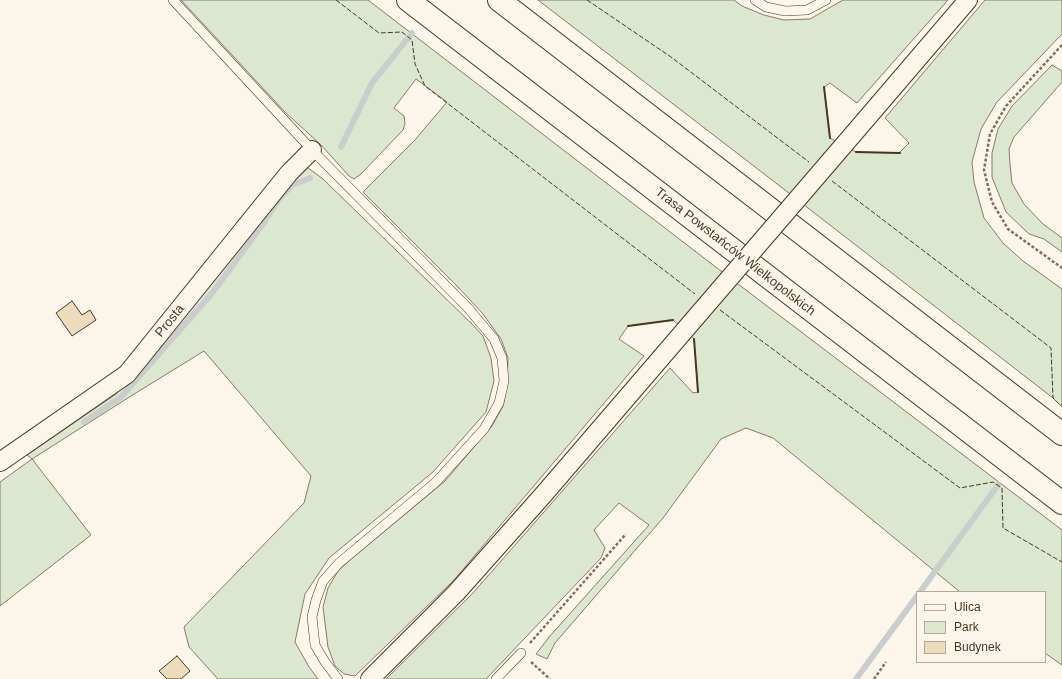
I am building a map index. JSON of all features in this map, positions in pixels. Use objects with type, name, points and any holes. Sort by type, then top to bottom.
[{"type":"highway","name":"Trasa Powstańców Wielkopolskich","points":[[408,0],[1062,503]]},
{"type":"highway","points":[[499,0],[1062,434]]},
{"type":"street","points":[[370,679],[456,593],[544,494],[968,0]]},
{"type":"street","name":"Prosta","points":[[0,462],[127,374],[290,173],[312,150]]},
{"type":"lane","points":[[173,0],[312,150],[468,308],[494,339],[502,358],[504,382],[499,403],[484,429],[436,482],[339,563],[324,581],[316,600],[312,617],[315,645],[325,662],[338,679]]},
{"type":"lane","points":[[755,0],[766,7],[785,11],[807,10],[826,0]]},
{"type":"lane","points":[[496,679],[521,653]]},
{"type":"path","points":[[1062,45],[1006,106],[990,134],[984,170],[992,202],[1008,229],[1062,268]]},
{"type":"path","points":[[550,679],[521,653],[626,534]]},
{"type":"path","points":[[874,679],[886,662]]},
{"type":"green space","points":[[181,0],[368,0],[1062,530],[1062,665],[1046,654],[1046,591],[959,591],[773,438],[746,428],[721,439],[663,518],[555,643],[547,659],[536,654],[550,636],[649,525],[619,503],[594,530],[605,548],[601,558],[486,679],[386,679],[473,593],[670,368],[693,393],[698,392],[694,339],[673,320],[628,326],[619,339],[644,356],[454,580],[355,676],[344,674],[335,666],[328,647],[323,607],[328,588],[338,571],[350,560],[445,481],[492,426],[503,406],[507,385],[508,358],[501,339],[483,314],[363,192],[414,141],[447,102],[416,79],[394,108],[404,116],[405,124],[403,130],[361,174],[354,179],[349,176],[321,145],[285,112]]},
{"type":"green space","points":[[538,0],[734,0],[742,6],[764,15],[784,20],[810,19],[843,0],[948,0],[857,103],[830,83],[824,87],[830,138],[856,152],[899,153],[909,143],[885,118],[985,0],[1062,0],[1062,34],[997,102],[981,129],[972,162],[974,182],[984,218],[1003,243],[1023,261],[1062,289],[1062,407],[1053,398]]},
{"type":"green space","points":[[1052,65],[1062,71],[1062,82],[1014,137],[1009,149],[1012,183],[1024,204],[1043,224],[1062,238],[1062,252],[1044,239],[1029,234],[1006,212],[992,177],[992,153],[998,129],[1012,106]]},
{"type":"green space","points":[[307,167],[323,179],[472,324],[483,336],[491,358],[494,381],[486,412],[433,472],[329,558],[305,594],[295,642],[309,667],[318,679],[218,679],[189,647],[184,627],[304,503],[311,476],[204,351],[32,459],[27,455],[116,394],[172,330],[298,174]]},
{"type":"green space","points":[[32,459],[91,535],[0,606],[0,482]]},
{"type":"building","points":[[72,301],[82,315],[90,310],[96,320],[72,336],[56,313]]},
{"type":"building","points":[[177,656],[190,671],[181,679],[167,679],[159,671]]},
{"type":"waterway","points":[[341,147],[372,83],[412,33]]},
{"type":"waterway","points":[[84,422],[121,397],[213,292],[263,224],[279,199],[292,185],[310,178]]},
{"type":"waterway","points":[[921,591],[998,485]]},
{"type":"waterway","points":[[856,679],[916,597]]},
{"type":"fence","points":[[336,0],[379,33],[402,32],[412,40],[415,64],[425,86],[695,294]]},
{"type":"fence","points":[[587,0],[671,57],[809,162]]},
{"type":"fence","points":[[832,181],[1051,348],[1053,398],[1059,404],[1062,404]]},
{"type":"fence","points":[[720,310],[960,488],[993,482],[1002,488],[1003,528],[1062,562]]},
{"type":"wall","points":[[824,87],[830,138]]},
{"type":"wall","points":[[856,152],[900,153]]},
{"type":"wall","points":[[628,326],[673,320]]},
{"type":"wall","points":[[694,339],[698,392]]}]
